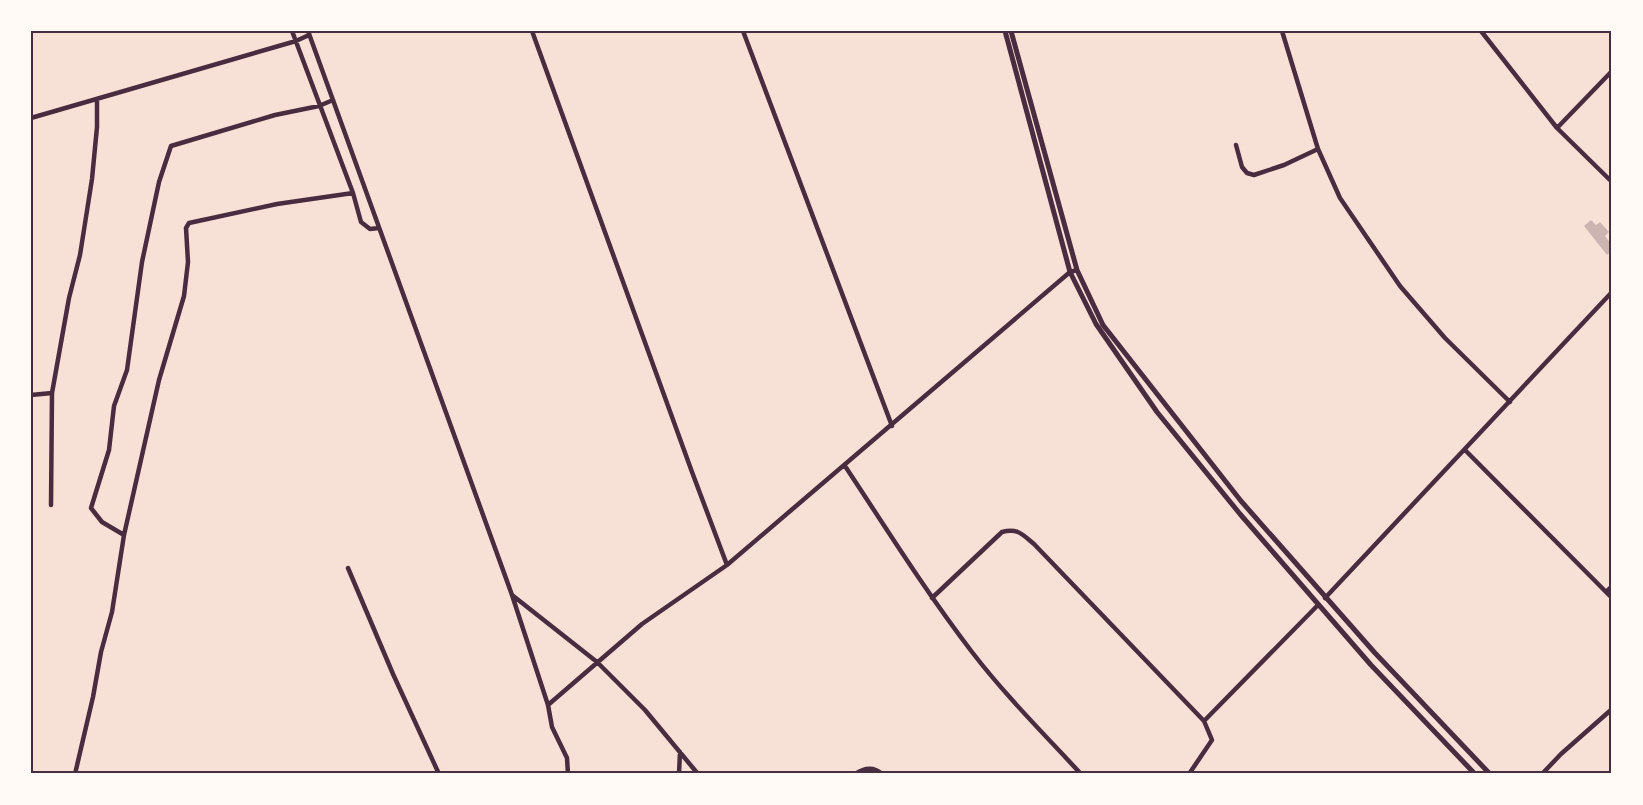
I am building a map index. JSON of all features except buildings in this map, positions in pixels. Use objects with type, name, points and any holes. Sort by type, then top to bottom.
[{"type":"street","points":[[292,31],[353,193],[361,222],[370,229],[379,228]]},
{"type":"street","points":[[532,31],[727,565]]},
{"type":"street","points":[[743,31],[892,426]]},
{"type":"street","points":[[1005,31],[1070,272],[1096,324],[1157,412],[1240,514],[1371,665],[1476,774]]},
{"type":"street","points":[[1011,31],[1077,270],[1096,313],[1110,336],[1241,501],[1375,653],[1490,774]]},
{"type":"street","points":[[1282,31],[1318,149],[1340,198],[1400,286],[1445,338],[1510,402]]},
{"type":"street","points":[[1481,31],[1557,128],[1612,182]]},
{"type":"street","points":[[31,118],[296,41],[309,33],[512,596],[548,705],[552,727],[567,758],[568,774]]},
{"type":"street","points":[[1557,128],[1612,71]]},
{"type":"street","points":[[51,505],[52,393],[69,298],[80,255],[92,179],[97,127],[97,99]]},
{"type":"street","points":[[124,535],[102,522],[91,508],[109,450],[114,406],[127,370],[142,262],[159,182],[171,146],[275,115],[319,106],[333,100]]},
{"type":"street","points":[[1236,146],[1242,167],[1247,173],[1254,175],[1284,165],[1318,149]]},
{"type":"street","points":[[75,774],[93,697],[101,652],[112,612],[124,535],[159,380],[184,296],[188,262],[186,228],[189,223],[277,204],[353,193]]},
{"type":"street","points":[[548,705],[642,624],[727,565],[1070,272],[1077,270]]},
{"type":"street","points":[[1326,598],[1612,292]]},
{"type":"street","points":[[31,395],[52,393]]},
{"type":"street","points":[[1465,450],[1612,598]]},
{"type":"street","points":[[845,466],[932,598],[973,653],[1010,698],[1081,774]]},
{"type":"street","points":[[932,598],[1002,532],[1013,529],[1022,533],[1204,721],[1212,740],[1189,774]]},
{"type":"street","points":[[348,568],[393,674],[439,774]]},
{"type":"street","points":[[1606,592],[1612,586]]},
{"type":"street","points":[[512,596],[597,662],[644,710],[698,774]]},
{"type":"street","points":[[1204,721],[1318,605]]},
{"type":"street","points":[[1542,774],[1561,754],[1612,709]]},
{"type":"street","points":[[679,774],[680,752]]},
{"type":"street","points":[[855,774],[863,769],[871,768],[882,774]]}]
